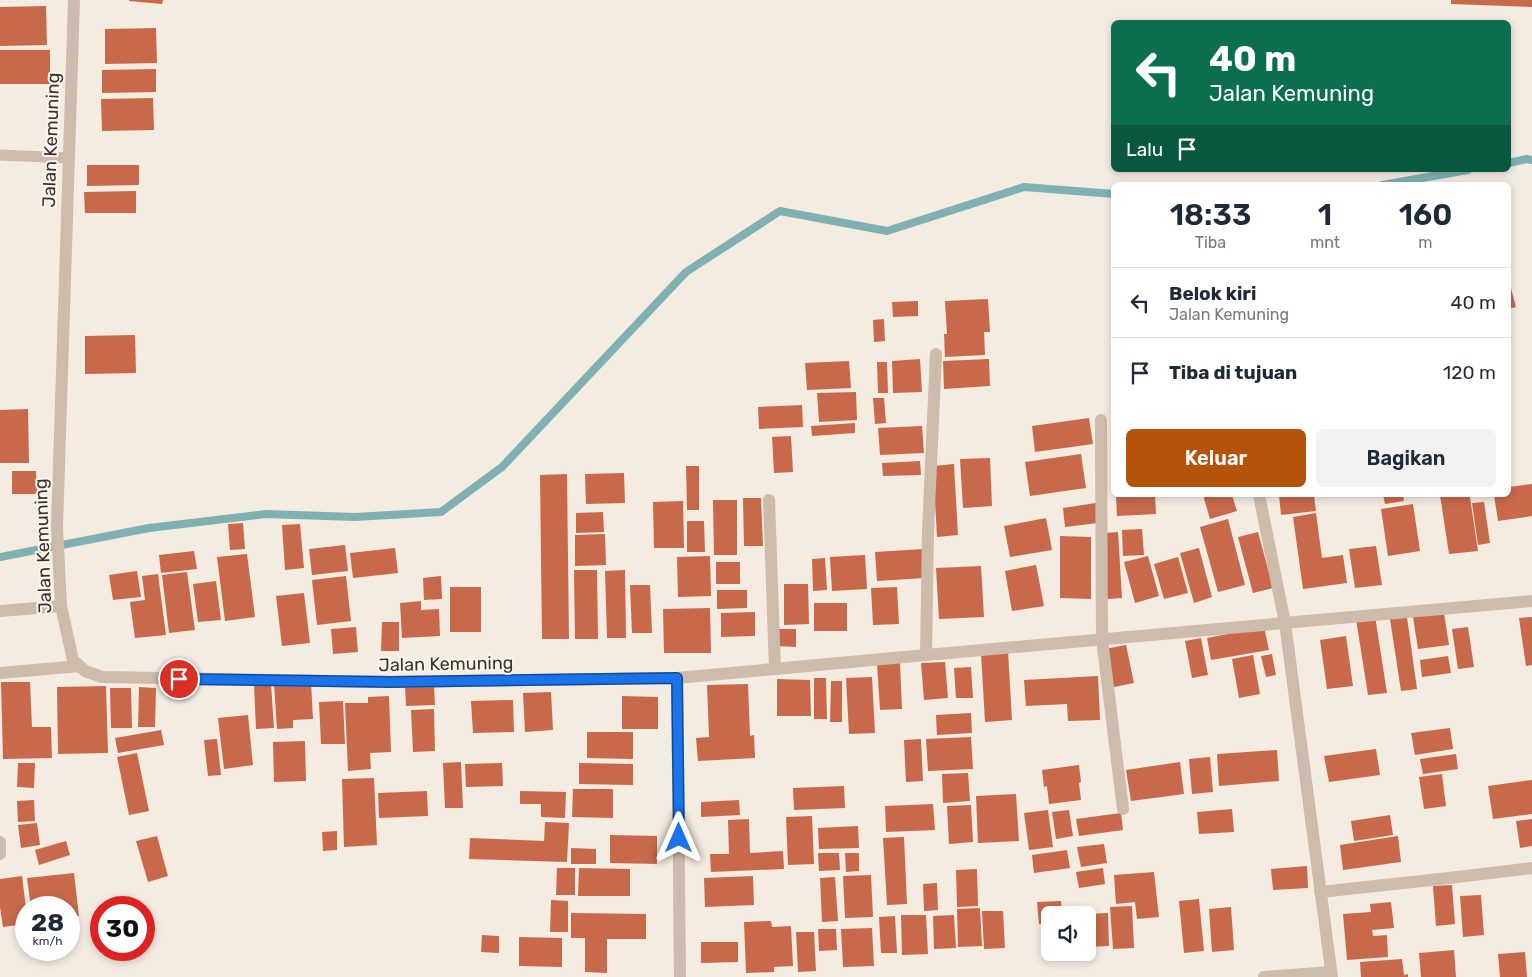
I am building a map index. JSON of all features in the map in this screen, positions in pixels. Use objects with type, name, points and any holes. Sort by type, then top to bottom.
[{"type":"street","name":"Jalan Kemuning","points":[[74,0],[57,527],[61,606],[73,660],[85,672],[112,678],[391,682],[677,678],[1532,600]]},
{"type":"street","points":[[926,654],[928,531],[936,354]]},
{"type":"street","points":[[1101,420],[1102,639],[1124,809]]},
{"type":"street","points":[[1259,497],[1285,623],[1332,975],[1264,977]]},
{"type":"street","points":[[769,500],[775,669]]},
{"type":"street","points":[[0,611],[61,606]]},
{"type":"street","points":[[0,673],[80,666]]},
{"type":"street","points":[[677,678],[680,977]]},
{"type":"street","points":[[0,842],[0,854]]},
{"type":"street","points":[[1320,892],[1532,868]]},
{"type":"lane","points":[[0,155],[68,158]]},
{"type":"building","points":[[129,0],[163,0],[162,4]]},
{"type":"building","points":[[1451,0],[1532,0],[1532,7],[1451,4]]},
{"type":"building","points":[[46,6],[47,45],[0,46],[0,7]]},
{"type":"building","points":[[156,28],[157,63],[105,64],[105,29]]},
{"type":"building","points":[[0,50],[50,50],[50,84],[0,84]]},
{"type":"building","points":[[156,69],[156,92],[102,93],[102,70]]},
{"type":"building","points":[[153,98],[154,130],[102,131],[101,99]]},
{"type":"building","points":[[87,165],[139,165],[139,185],[87,186]]},
{"type":"building","points":[[136,191],[136,213],[85,213],[84,192]]},
{"type":"building","points":[[1511,288],[1516,307],[1511,308]]},
{"type":"building","points":[[988,299],[990,332],[984,332],[985,355],[945,357],[944,334],[947,334],[945,301]]},
{"type":"building","points":[[918,301],[918,316],[893,317],[892,302]]},
{"type":"building","points":[[884,319],[885,341],[874,342],[873,320]]},
{"type":"building","points":[[135,335],[136,373],[85,374],[85,336]]},
{"type":"building","points":[[920,359],[922,392],[893,393],[892,361]]},
{"type":"building","points":[[989,359],[990,386],[944,389],[943,361]]},
{"type":"building","points":[[849,361],[851,388],[807,390],[805,363]]},
{"type":"building","points":[[877,362],[887,362],[888,393],[878,393]]},
{"type":"building","points":[[856,392],[857,420],[819,422],[817,393]]},
{"type":"building","points":[[873,398],[884,398],[886,423],[875,424]]},
{"type":"building","points":[[802,405],[803,427],[759,429],[758,407]]},
{"type":"building","points":[[28,409],[29,463],[0,463],[0,410]]},
{"type":"building","points":[[1089,418],[1093,444],[1035,452],[1032,426]]},
{"type":"building","points":[[855,423],[855,433],[812,436],[811,426]]},
{"type":"building","points":[[922,426],[924,453],[880,455],[878,428]]},
{"type":"building","points":[[791,436],[793,472],[774,473],[772,437]]},
{"type":"building","points":[[1081,454],[1086,488],[1030,496],[1025,462]]},
{"type":"building","points":[[990,458],[992,506],[963,508],[960,459]]},
{"type":"building","points":[[920,461],[921,475],[883,476],[882,463]]},
{"type":"building","points":[[954,464],[958,535],[937,537],[933,466]]},
{"type":"building","points":[[686,466],[699,466],[699,510],[687,510]]},
{"type":"building","points":[[12,471],[36,471],[37,494],[12,494]]},
{"type":"building","points":[[624,473],[625,503],[586,504],[585,474]]},
{"type":"building","points":[[567,474],[569,639],[542,639],[540,475]]},
{"type":"building","points":[[1532,484],[1532,516],[1498,521],[1494,497],[1511,497],[1511,487]]},
{"type":"building","points":[[1116,497],[1155,497],[1156,514],[1117,516]]},
{"type":"building","points":[[1204,497],[1233,497],[1237,511],[1210,519]]},
{"type":"building","points":[[1279,497],[1314,497],[1316,511],[1281,515]]},
{"type":"building","points":[[1383,497],[1403,497],[1404,501],[1385,504]]},
{"type":"building","points":[[1440,497],[1470,497],[1478,551],[1449,554]]},
{"type":"building","points":[[743,498],[761,498],[763,546],[744,546]]},
{"type":"building","points":[[713,500],[737,500],[737,555],[714,555]]},
{"type":"building","points":[[683,501],[684,548],[654,548],[653,502]]},
{"type":"building","points":[[1484,502],[1490,543],[1478,545],[1472,503]]},
{"type":"building","points":[[1096,503],[1098,523],[1065,527],[1063,508]]},
{"type":"building","points":[[1413,504],[1420,551],[1388,556],[1381,509]]},
{"type":"building","points":[[603,512],[604,532],[576,533],[576,513]]},
{"type":"building","points":[[1316,513],[1322,558],[1343,555],[1347,583],[1303,589],[1293,517]]},
{"type":"building","points":[[1046,518],[1052,550],[1010,557],[1004,526]]},
{"type":"building","points":[[1228,519],[1245,585],[1218,592],[1200,527]]},
{"type":"building","points":[[687,521],[704,521],[705,552],[687,552]]},
{"type":"building","points":[[243,523],[245,549],[230,550],[228,524]]},
{"type":"building","points":[[300,524],[304,568],[285,570],[282,525]]},
{"type":"building","points":[[1142,529],[1144,555],[1123,556],[1122,530]]},
{"type":"building","points":[[1118,532],[1122,598],[1107,599],[1104,533]]},
{"type":"building","points":[[1258,532],[1273,588],[1253,593],[1238,537]]},
{"type":"building","points":[[605,534],[606,565],[575,566],[575,535]]},
{"type":"building","points":[[1060,536],[1091,537],[1091,599],[1060,598]]},
{"type":"building","points":[[345,545],[348,571],[312,575],[309,549]]},
{"type":"building","points":[[1376,546],[1382,585],[1355,588],[1349,549]]},
{"type":"building","points":[[395,548],[398,573],[353,578],[350,553]]},
{"type":"building","points":[[1199,548],[1212,597],[1194,603],[1180,553]]},
{"type":"building","points":[[923,549],[925,578],[877,581],[875,552]]},
{"type":"building","points":[[194,551],[197,569],[161,573],[159,555]]},
{"type":"building","points":[[247,554],[255,617],[225,621],[217,557]]},
{"type":"building","points":[[865,555],[867,589],[832,591],[830,557]]},
{"type":"building","points":[[710,556],[711,596],[678,597],[677,557]]},
{"type":"building","points":[[1148,556],[1159,596],[1135,603],[1124,562]]},
{"type":"building","points":[[1178,557],[1188,593],[1164,599],[1154,564]]},
{"type":"building","points":[[825,558],[827,590],[813,591],[812,559]]},
{"type":"building","points":[[716,562],[740,562],[740,584],[716,584]]},
{"type":"building","points":[[1036,565],[1044,606],[1012,611],[1005,571]]},
{"type":"building","points":[[981,566],[984,617],[939,619],[936,568]]},
{"type":"building","points":[[574,570],[597,570],[598,639],[575,639]]},
{"type":"building","points":[[625,570],[626,638],[607,638],[605,571]]},
{"type":"building","points":[[137,571],[141,597],[113,600],[109,575]]},
{"type":"building","points":[[187,572],[195,630],[169,633],[162,575]]},
{"type":"building","points":[[158,574],[166,635],[135,638],[130,602],[145,600],[142,576]]},
{"type":"building","points":[[346,576],[351,621],[317,625],[312,580]]},
{"type":"building","points":[[441,576],[442,599],[424,600],[423,578]]},
{"type":"building","points":[[216,581],[221,620],[198,622],[193,584]]},
{"type":"building","points":[[784,584],[808,584],[809,624],[784,625]]},
{"type":"building","points":[[630,585],[650,585],[652,633],[632,633]]},
{"type":"building","points":[[450,587],[481,587],[481,632],[450,632]]},
{"type":"building","points":[[897,587],[899,624],[873,625],[871,588]]},
{"type":"building","points":[[717,590],[747,590],[747,608],[717,609]]},
{"type":"building","points":[[304,593],[310,643],[282,646],[276,596]]},
{"type":"building","points":[[421,601],[421,610],[439,609],[440,636],[402,638],[400,603]]},
{"type":"building","points":[[814,603],[847,603],[847,631],[814,631]]},
{"type":"building","points":[[710,608],[711,653],[664,653],[663,609]]},
{"type":"building","points":[[755,612],[755,636],[721,637],[721,613]]},
{"type":"building","points":[[1444,613],[1449,645],[1418,649],[1413,617]]},
{"type":"building","points":[[1375,616],[1387,693],[1368,695],[1356,619]]},
{"type":"building","points":[[1407,617],[1417,689],[1401,691],[1390,619]]},
{"type":"building","points":[[1532,617],[1532,665],[1526,666],[1519,618]]},
{"type":"building","points":[[382,622],[399,622],[399,651],[381,651]]},
{"type":"building","points":[[356,627],[358,652],[333,654],[331,629]]},
{"type":"building","points":[[1264,627],[1269,650],[1211,660],[1207,638]]},
{"type":"building","points":[[1468,627],[1474,667],[1458,669],[1452,629]]},
{"type":"building","points":[[778,629],[796,629],[796,647],[778,646]]},
{"type":"building","points":[[1346,636],[1353,686],[1327,689],[1320,640]]},
{"type":"building","points":[[1201,638],[1208,675],[1192,678],[1185,641]]},
{"type":"building","points":[[1126,645],[1134,683],[1114,687],[1105,649]]},
{"type":"building","points":[[1008,651],[1012,720],[985,722],[981,653]]},
{"type":"building","points":[[1272,654],[1276,675],[1266,677],[1261,656]]},
{"type":"building","points":[[1253,655],[1260,694],[1239,698],[1232,659]]},
{"type":"building","points":[[1448,656],[1451,673],[1422,677],[1420,660]]},
{"type":"building","points":[[945,662],[948,698],[924,700],[921,663]]},
{"type":"building","points":[[900,663],[902,709],[880,710],[877,664]]},
{"type":"building","points":[[971,667],[973,698],[956,698],[954,668]]},
{"type":"building","points":[[1098,676],[1100,720],[1068,721],[1067,704],[1026,706],[1024,680]]},
{"type":"building","points":[[872,677],[875,733],[849,734],[846,678]]},
{"type":"building","points":[[814,678],[826,678],[827,719],[814,719]]},
{"type":"building","points":[[777,679],[810,680],[811,716],[777,716]]},
{"type":"building","points":[[831,681],[842,681],[842,722],[830,722]]},
{"type":"building","points":[[1,682],[30,682],[32,727],[51,727],[52,758],[3,759]]},
{"type":"building","points":[[311,682],[313,719],[293,720],[293,728],[277,729],[274,684]]},
{"type":"building","points":[[271,684],[274,728],[256,729],[254,685]]},
{"type":"building","points":[[748,684],[750,736],[754,735],[755,758],[698,761],[696,738],[709,737],[707,685]]},
{"type":"building","points":[[434,685],[435,705],[406,706],[405,686]]},
{"type":"building","points":[[106,686],[108,753],[58,754],[57,687]]},
{"type":"building","points":[[139,687],[156,688],[155,727],[138,727]]},
{"type":"building","points":[[110,688],[131,688],[132,728],[111,728]]},
{"type":"building","points":[[551,692],[553,730],[525,732],[523,693]]},
{"type":"building","points":[[389,696],[391,752],[370,753],[371,769],[348,771],[345,703],[368,703],[368,697]]},
{"type":"building","points":[[622,696],[658,697],[658,729],[622,729]]},
{"type":"building","points":[[513,700],[514,732],[473,733],[471,701]]},
{"type":"building","points":[[343,701],[345,744],[321,744],[319,702]]},
{"type":"building","points":[[434,709],[435,751],[413,752],[411,710]]},
{"type":"building","points":[[971,713],[972,733],[937,735],[936,715]]},
{"type":"building","points":[[248,715],[253,765],[224,769],[218,718]]},
{"type":"building","points":[[1450,728],[1453,749],[1415,755],[1411,733]]},
{"type":"building","points":[[161,730],[164,745],[118,753],[115,738]]},
{"type":"building","points":[[587,732],[633,732],[633,759],[587,758]]},
{"type":"building","points":[[971,737],[973,769],[928,771],[926,739]]},
{"type":"building","points":[[217,739],[221,775],[208,776],[204,740]]},
{"type":"building","points":[[921,739],[923,781],[906,782],[904,740]]},
{"type":"building","points":[[305,741],[306,781],[274,782],[273,742]]},
{"type":"building","points":[[1376,749],[1380,775],[1329,782],[1324,756]]},
{"type":"building","points":[[1277,750],[1279,781],[1219,786],[1217,754]]},
{"type":"building","points":[[137,753],[149,811],[129,815],[117,757]]},
{"type":"building","points":[[1456,754],[1458,769],[1423,774],[1420,759]]},
{"type":"building","points":[[1210,757],[1213,792],[1192,794],[1189,759]]},
{"type":"building","points":[[461,762],[463,808],[445,808],[443,763]]},
{"type":"building","points":[[1180,762],[1184,794],[1131,801],[1126,770]]},
{"type":"building","points":[[18,763],[35,763],[34,788],[17,787]]},
{"type":"building","points":[[502,763],[503,786],[466,787],[465,764]]},
{"type":"building","points":[[579,763],[633,764],[633,785],[579,784]]},
{"type":"building","points":[[1079,765],[1081,800],[1049,804],[1047,786],[1044,787],[1042,770]]},
{"type":"building","points":[[968,773],[970,801],[943,803],[942,774]]},
{"type":"building","points":[[1442,774],[1446,806],[1424,809],[1419,777]]},
{"type":"building","points":[[374,778],[377,845],[344,847],[342,779]]},
{"type":"building","points":[[1532,780],[1532,814],[1493,819],[1488,786]]},
{"type":"building","points":[[844,786],[845,808],[794,810],[793,788]]},
{"type":"building","points":[[573,789],[613,789],[613,818],[572,817]]},
{"type":"building","points":[[427,791],[428,816],[379,818],[378,793]]},
{"type":"building","points":[[520,791],[566,792],[565,818],[541,817],[541,804],[520,804]]},
{"type":"building","points":[[1016,794],[1019,841],[978,843],[976,796]]},
{"type":"building","points":[[34,800],[35,821],[18,822],[17,801]]},
{"type":"building","points":[[739,800],[740,815],[701,817],[701,802]]},
{"type":"building","points":[[933,804],[935,830],[886,832],[885,806]]},
{"type":"building","points":[[971,805],[973,842],[949,844],[947,806]]},
{"type":"building","points":[[1232,809],[1234,832],[1199,834],[1197,812]]},
{"type":"building","points":[[1048,810],[1053,847],[1029,850],[1024,813]]},
{"type":"building","points":[[1069,810],[1073,836],[1056,839],[1052,812]]},
{"type":"building","points":[[1121,813],[1123,830],[1079,836],[1076,819]]},
{"type":"building","points":[[1390,815],[1393,835],[1354,841],[1351,821]]},
{"type":"building","points":[[812,816],[814,864],[788,865],[786,817]]},
{"type":"building","points":[[749,819],[750,853],[783,851],[784,869],[711,872],[710,854],[729,854],[728,820]]},
{"type":"building","points":[[1532,819],[1532,846],[1520,848],[1516,821]]},
{"type":"building","points":[[545,822],[569,823],[567,862],[469,859],[470,838],[544,841]]},
{"type":"building","points":[[37,823],[40,845],[21,848],[18,825]]},
{"type":"building","points":[[858,826],[859,848],[819,849],[818,828]]},
{"type":"building","points":[[337,831],[337,850],[323,851],[322,832]]},
{"type":"building","points":[[610,835],[657,836],[657,864],[610,863]]},
{"type":"building","points":[[157,836],[168,876],[148,882],[136,841]]},
{"type":"building","points":[[1398,836],[1401,862],[1343,870],[1340,845]]},
{"type":"building","points":[[904,837],[907,904],[887,905],[883,838]]},
{"type":"building","points":[[66,841],[70,855],[39,865],[35,850]]},
{"type":"building","points":[[1104,844],[1107,863],[1081,867],[1077,847]]},
{"type":"building","points":[[571,848],[596,849],[596,864],[571,864]]},
{"type":"building","points":[[1067,850],[1070,868],[1034,873],[1032,855]]},
{"type":"building","points":[[818,853],[839,853],[840,870],[819,871]]},
{"type":"building","points":[[845,853],[859,853],[859,871],[846,872]]},
{"type":"building","points":[[1307,866],[1308,888],[1273,890],[1271,869]]},
{"type":"building","points":[[557,868],[575,868],[575,895],[556,895]]},
{"type":"building","points":[[579,868],[630,869],[630,896],[578,896]]},
{"type":"building","points":[[1103,868],[1105,884],[1079,888],[1076,872]]},
{"type":"building","points":[[977,869],[978,906],[957,907],[956,870]]},
{"type":"building","points":[[1154,872],[1159,917],[1137,919],[1135,902],[1116,904],[1114,875]]},
{"type":"building","points":[[74,873],[77,896],[29,896],[27,878]]},
{"type":"building","points":[[871,875],[873,917],[845,918],[843,876]]},
{"type":"building","points":[[22,876],[24,896],[15,896],[15,925],[3,927],[0,907],[0,879]]},
{"type":"building","points":[[753,876],[754,905],[705,907],[704,878]]},
{"type":"building","points":[[835,877],[838,921],[822,922],[820,878]]},
{"type":"building","points":[[937,883],[938,910],[924,911],[923,884]]},
{"type":"building","points":[[1452,885],[1455,924],[1436,926],[1433,886]]},
{"type":"building","points":[[1481,895],[1484,935],[1463,937],[1460,896]]},
{"type":"building","points":[[1199,899],[1204,951],[1184,953],[1179,901]]},
{"type":"building","points":[[551,900],[568,901],[568,932],[550,932]]},
{"type":"building","points":[[1061,901],[1061,906],[1041,906],[1041,924],[1039,924],[1037,902]]},
{"type":"building","points":[[1391,902],[1394,928],[1372,930],[1373,936],[1387,935],[1388,957],[1347,960],[1343,914],[1371,912],[1370,904]]},
{"type":"building","points":[[1132,906],[1134,948],[1113,949],[1110,907]]},
{"type":"building","points":[[1231,907],[1234,950],[1212,952],[1209,909]]},
{"type":"building","points":[[980,908],[982,946],[958,947],[957,909]]},
{"type":"building","points":[[982,911],[1003,911],[1005,948],[984,949]]},
{"type":"building","points":[[571,913],[646,914],[646,939],[607,939],[607,973],[585,972],[585,938],[571,938]]},
{"type":"building","points":[[1108,913],[1109,946],[1096,947],[1096,914]]},
{"type":"building","points":[[901,915],[926,915],[928,954],[902,955]]},
{"type":"building","points":[[954,915],[956,948],[934,949],[933,916]]},
{"type":"building","points":[[895,916],[897,953],[881,953],[879,917]]},
{"type":"building","points":[[771,921],[772,927],[791,926],[793,966],[774,967],[774,972],[746,973],[744,922]]},
{"type":"building","points":[[872,928],[874,966],[843,967],[841,929]]},
{"type":"building","points":[[818,929],[836,929],[837,950],[819,951]]},
{"type":"building","points":[[796,932],[814,932],[816,971],[798,972]]},
{"type":"building","points":[[482,935],[499,936],[499,953],[481,952]]},
{"type":"building","points":[[519,937],[562,938],[562,967],[519,966]]},
{"type":"building","points":[[701,942],[738,942],[738,962],[701,963]]},
{"type":"building","points":[[1454,950],[1456,977],[1421,977],[1419,953]]},
{"type":"building","points":[[1525,952],[1527,977],[1500,977],[1498,954]]},
{"type":"building","points":[[1402,959],[1404,975],[1408,974],[1408,977],[1361,977],[1360,962]]},
{"type":"waterway","points":[[1511,163],[1527,159],[1532,160]]},
{"type":"waterway","points":[[1399,182],[1457,172]]},
{"type":"waterway","points":[[0,557],[149,528],[266,514],[355,517],[441,512],[502,467],[686,272],[780,211],[887,231],[1024,187],[1111,194]]},
{"type":"route","points":[[179,679],[391,682],[677,678],[679,838]]}]
